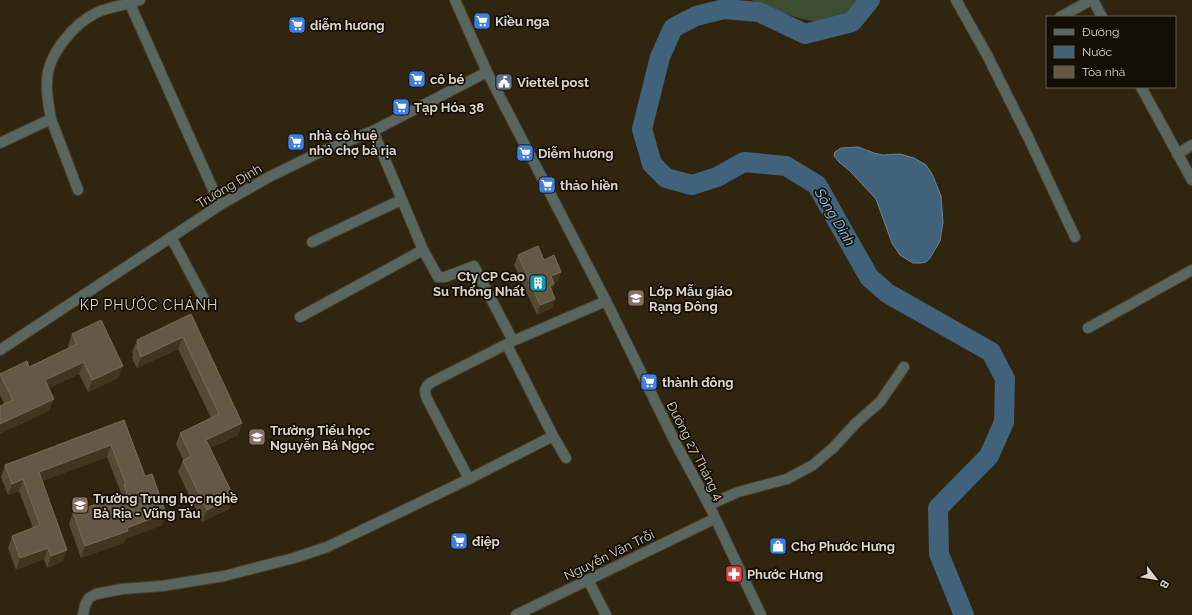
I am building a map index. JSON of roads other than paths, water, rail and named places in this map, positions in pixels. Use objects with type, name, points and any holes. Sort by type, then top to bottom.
[{"type":"street","name":"Đường 27 Tháng 4","points":[[455,0],[487,72],[606,301],[677,446],[709,505],[714,519],[761,615]]},
{"type":"street","points":[[956,0],[987,55],[1029,139],[1075,237]]},
{"type":"street","points":[[1062,16],[1092,0],[1101,16]]},
{"type":"street","points":[[78,190],[51,119],[46,81],[49,68],[53,57],[60,46],[87,18],[99,12],[135,2],[220,205]]},
{"type":"street","name":"Trương Định","points":[[0,350],[220,205],[275,174],[316,154],[373,131],[487,72]]},
{"type":"street","points":[[1142,88],[1192,180]]},
{"type":"street","points":[[0,143],[51,119]]},
{"type":"street","points":[[373,131],[423,250],[438,277],[445,277],[474,266],[553,436],[566,458]]},
{"type":"street","points":[[1177,154],[1192,145]]},
{"type":"street","points":[[312,242],[401,200]]},
{"type":"street","points":[[171,237],[204,299]]},
{"type":"street","points":[[300,317],[423,250]]},
{"type":"street","points":[[1088,328],[1192,270]]},
{"type":"street","points":[[469,479],[427,399],[425,392],[426,386],[510,343],[606,301]]},
{"type":"street","points":[[709,505],[738,492],[787,479],[813,464],[833,448],[856,423],[880,402],[904,367]]},
{"type":"street","points":[[83,615],[84,605],[89,598],[96,594],[122,589],[162,586],[224,576],[294,558],[327,547],[469,479],[553,436]]},
{"type":"street","name":"Nguyễn Văn Trỗi","points":[[516,615],[714,519]]},
{"type":"street","points":[[588,580],[606,615]]},
{"type":"water","points":[[858,147],[883,155],[900,154],[914,158],[926,165],[932,174],[941,196],[943,222],[940,241],[926,262],[913,263],[900,255],[892,243],[876,199],[834,156],[835,152],[841,148]]},
{"type":"waterway","name":"Sông Dinh","points":[[870,0],[852,22],[805,34],[759,12],[724,9],[696,16],[673,28],[660,57],[642,129],[652,164],[666,178],[692,185],[717,177],[744,162],[786,166],[817,185],[869,277],[887,293],[991,352],[1005,379],[1004,422],[989,456],[938,508],[939,554],[964,615]]},
{"type":"place","name":"Kiều nga","points":[[482,21]]},
{"type":"place","name":"diễm hương","points":[[297,25]]},
{"type":"place","name":"cô bé","points":[[417,79]]},
{"type":"place","name":"Viettel post","points":[[504,82]]},
{"type":"place","name":"Tạp Hóa 38","points":[[401,107]]},
{"type":"place","name":"nhà cô huệ nhỏ chợ bà rịa","points":[[296,142]]},
{"type":"place","name":"Diễm hương","points":[[525,153]]},
{"type":"place","name":"thảo hiền","points":[[547,185]]},
{"type":"place","name":"Cty CP Cao Su Thống Nhất","points":[[538,283]]},
{"type":"place","name":"Lớp Mẫu giáo Rạng Đông","points":[[636,298]]},
{"type":"place","name":"thành đông","points":[[649,382]]},
{"type":"place","name":"Trường Tiểu học Nguyễn Bá Ngọc","points":[[257,437]]},
{"type":"place","name":"Trường Trung học nghề Bà Rịa - Vũng Tàu","points":[[80,505]]},
{"type":"place","name":"điệp","points":[[459,541]]},
{"type":"place","name":"Chợ Phước Hưng","points":[[778,546]]},
{"type":"place","name":"Phước Hưng","points":[[734,574]]},
{"type":"district","name":"KP PHƯỚC CHÁNH","points":[[149,305]]}]
